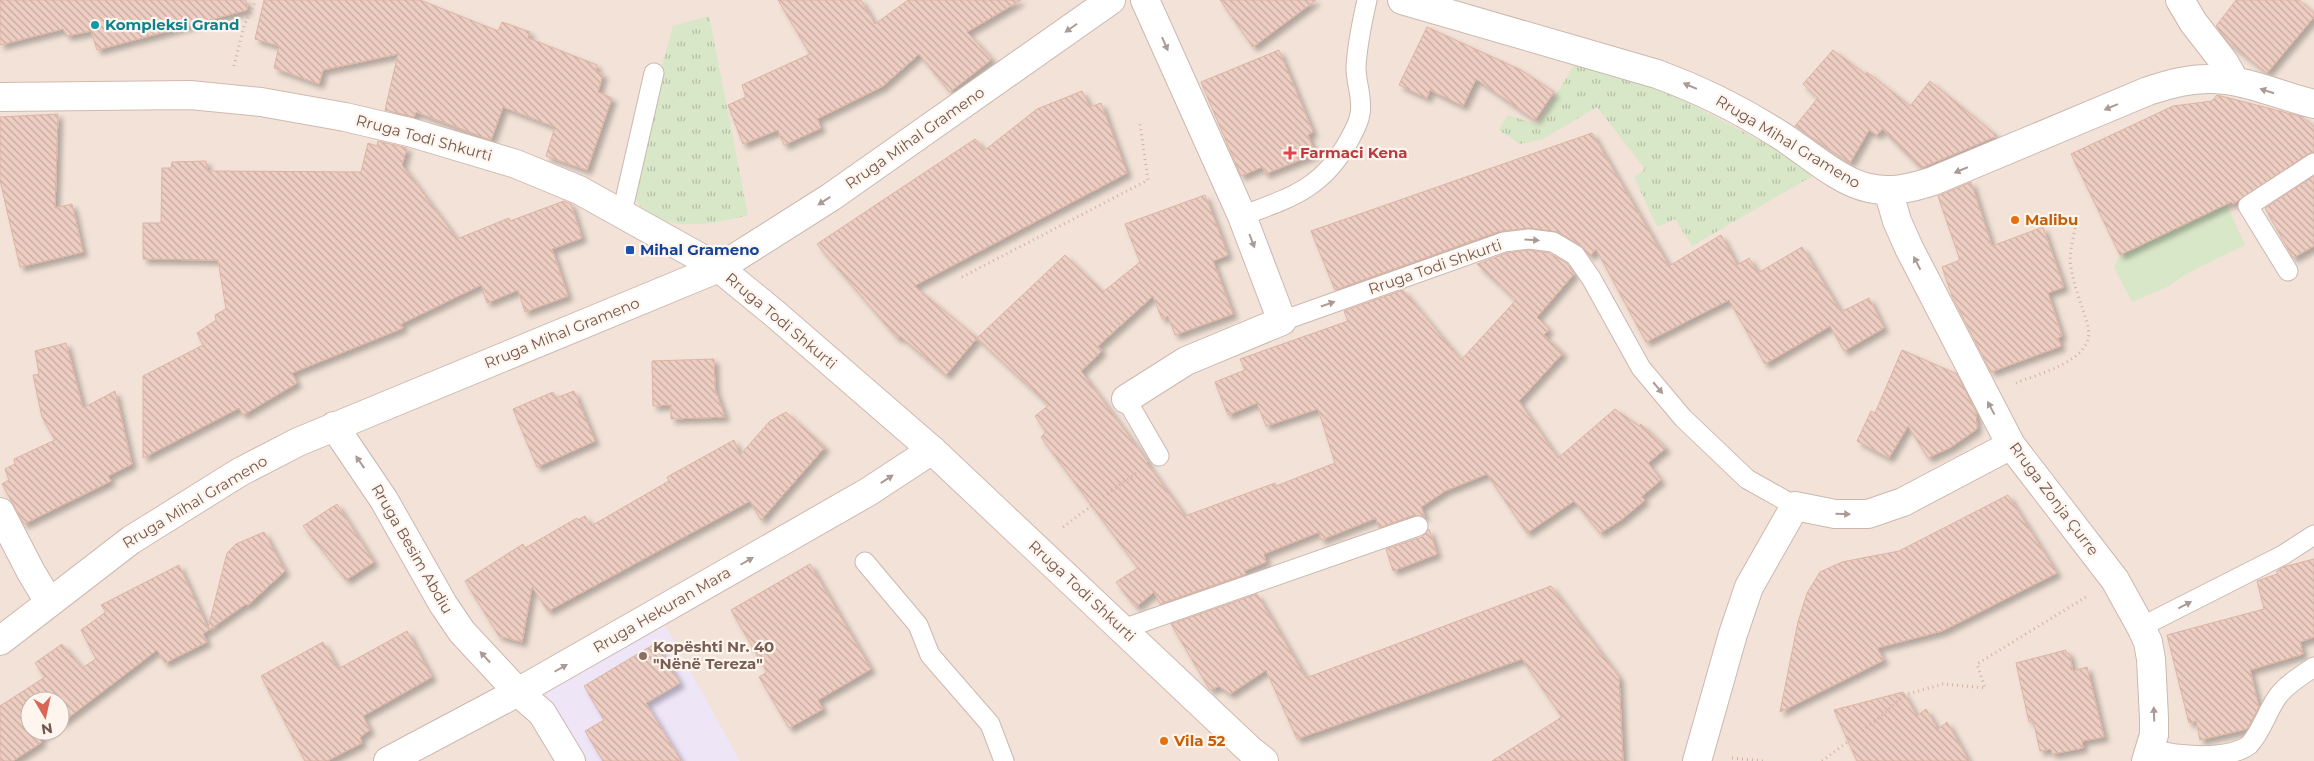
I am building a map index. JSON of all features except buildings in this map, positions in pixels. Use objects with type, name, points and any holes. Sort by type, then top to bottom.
[{"type":"street","name":"Rruga Mihal Grameno","points":[[0,641],[131,540],[265,459],[334,426],[603,318],[719,268],[830,197],[1111,0]]},
{"type":"street","points":[[1126,399],[1186,361],[1282,321],[1242,216],[1145,0]]},
{"type":"street","name":"Rruga Mihal Grameno","points":[[1402,0],[1648,72],[1689,86],[1720,100],[1772,130],[1849,181],[1867,188],[1901,190],[1933,181],[2148,90],[2195,79],[2235,81],[2314,104]]},
{"type":"street","points":[[2180,0],[2193,22],[2224,62],[2235,81]]},
{"type":"street","name":"Rruga Todi Shkurti","points":[[0,97],[143,94],[226,98],[306,109],[409,132],[530,169],[578,190],[622,213],[719,268],[932,450],[1250,750],[1264,761]]},
{"type":"street","name":"Rruga Zonja Çurre","points":[[1888,190],[1897,221],[1909,248],[2011,445],[2115,580],[2141,627],[2151,658],[2154,735],[2148,755]]},
{"type":"street","name":"Rruga Besim Abdiu","points":[[334,426],[384,500],[443,604],[462,632],[518,692],[542,714],[571,761]]},
{"type":"street","name":"Rruga Todi Shkurti","points":[[1795,506],[1834,514],[1868,514],[1903,502],[2011,445]]},
{"type":"street","name":"Rruga Hekuran Mara","points":[[388,761],[518,692],[868,492],[932,450]]},
{"type":"street","points":[[1697,761],[1733,634],[1749,587],[1795,506]]},
{"type":"street","points":[[0,512],[49,602]]},
{"type":"lane","points":[[1242,216],[1301,193],[1322,177],[1341,155],[1355,130],[1360,114],[1356,69],[1360,30],[1367,0]]},
{"type":"lane","points":[[622,213],[654,73]]},
{"type":"lane","points":[[2288,272],[2248,206],[2314,163]]},
{"type":"lane","name":"Rruga Todi Shkurti","points":[[1282,321],[1504,242],[1530,239],[1552,242],[1575,255],[1591,278],[1640,368],[1683,418],[1746,479],[1795,506]]},
{"type":"lane","points":[[1126,399],[1159,456]]},
{"type":"lane","points":[[1123,629],[1418,526]]},
{"type":"lane","points":[[2141,627],[2283,556],[2314,535]]},
{"type":"lane","points":[[865,562],[918,625],[930,655],[990,724],[1004,761]]},
{"type":"lane","points":[[2148,755],[2216,758],[2236,754],[2249,746],[2279,695],[2314,667]]},
{"type":"path","points":[[226,98],[244,26],[256,0]]},
{"type":"path","points":[[962,277],[1148,180],[1140,124]]},
{"type":"path","points":[[1985,396],[2069,361],[2080,354],[2087,345],[2088,330],[2070,266],[2077,218]]},
{"type":"path","points":[[1036,548],[1159,456]]},
{"type":"path","points":[[1822,761],[1879,718],[1904,695],[1943,684],[1985,688],[1977,664],[2115,580]]},
{"type":"shaded area","points":[[0,0],[2314,0],[2314,761],[0,761]]},
{"type":"shaded area","name":"Kopështi Nr. 40 \"Nënë Tereza\"","points":[[663,621],[740,761],[588,761],[544,692]]},
{"type":"green space","points":[[709,16],[748,215],[703,224],[671,223],[645,211],[635,196],[632,172],[673,26]]},
{"type":"green space","points":[[1576,62],[1666,91],[1774,148],[1814,175],[1692,246],[1675,219],[1657,227],[1634,177],[1645,169],[1597,107],[1543,139],[1520,144],[1499,130],[1508,115],[1538,125]]},
{"type":"green space","points":[[2220,190],[2245,245],[2188,273],[2165,288],[2132,302],[2114,267],[2120,255],[2187,223],[2191,204]]},
{"type":"place","name":"Kompleksi Grand","points":[[95,25]]},
{"type":"place","name":"Farmaci Kena","points":[[1290,153]]},
{"type":"place","name":"Malibu","points":[[2015,220]]},
{"type":"place","name":"Mihal Grameno","points":[[630,250]]},
{"type":"place","name":"Kopështi Nr. 40 \"Nënë Tereza\"","points":[[643,656]]},
{"type":"place","name":"Vila 52","points":[[1164,741]]}]
